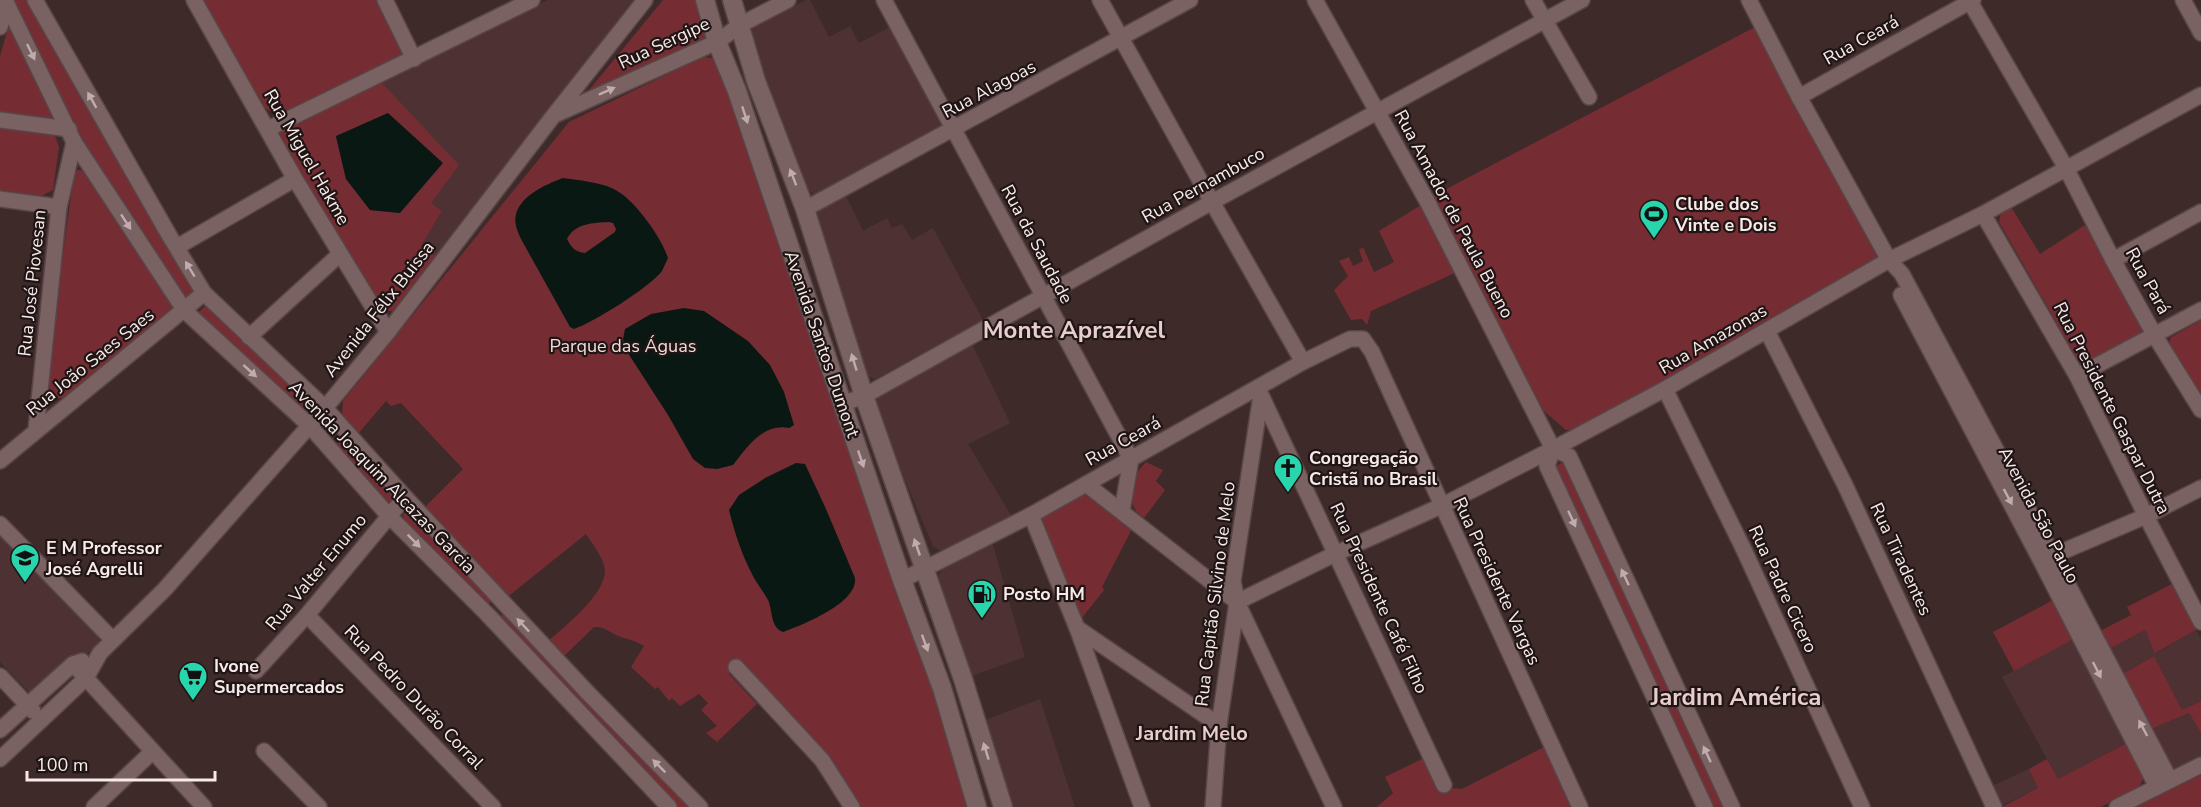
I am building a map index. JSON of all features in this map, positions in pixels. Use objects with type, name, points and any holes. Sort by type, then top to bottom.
[{"type":"street","name":"Avenida Joaquim Alcazas Garcia","points":[[35,0],[204,293],[325,408],[501,602],[700,807]]},
{"type":"street","name":"Rua Miguel Hakme","points":[[194,0],[295,179],[388,332]]},
{"type":"street","points":[[385,0],[414,59]]},
{"type":"street","points":[[268,129],[532,0]]},
{"type":"street","name":"Avenida Félix Buissa","points":[[0,759],[86,678],[99,653],[165,589],[325,408],[388,332],[645,0]]},
{"type":"street","name":"Avenida Santos Dumont","points":[[705,0],[717,42],[737,91],[902,580],[942,688],[977,807]]},
{"type":"street","name":"Avenida Santos Dumont","points":[[732,0],[756,81],[806,209],[864,396],[963,680],[1003,807]]},
{"type":"street","name":"Rua Sergipe","points":[[554,115],[717,42],[740,25],[788,0]]},
{"type":"street","name":"Rua da Saudade","points":[[884,0],[1131,459]]},
{"type":"street","points":[[1100,0],[1303,362]]},
{"type":"street","name":"Rua Alagoas","points":[[806,209],[1190,0]]},
{"type":"street","name":"Rua Amador de Paula Bueno","points":[[1315,0],[1427,201],[1553,449],[1569,456],[1732,807]]},
{"type":"street","points":[[1533,0],[1589,97]]},
{"type":"street","name":"Rua Pernambuco","points":[[842,404],[864,396],[1212,202],[1582,0]]},
{"type":"street","name":"Avenida São Paulo","points":[[1749,0],[1799,97],[1889,260],[1892,278],[2047,558],[2163,783]]},
{"type":"street","points":[[2183,0],[2201,33]]},
{"type":"street","name":"Avenida Joaquim Alcazas Garcia","points":[[5,1],[72,136],[185,311],[309,425],[388,515],[487,614],[663,805]]},
{"type":"street","points":[[0,27],[5,1]]},
{"type":"street","name":"Rua Ceará","points":[[1799,97],[1971,1]]},
{"type":"street","name":"Rua Pará","points":[[1971,1],[2066,168],[2113,260],[2201,410]]},
{"type":"street","points":[[737,91],[756,81]]},
{"type":"street","name":"Rua Amazonas","points":[[1237,602],[1441,506],[1553,449],[1665,389],[1889,260],[1983,214],[2201,95]]},
{"type":"street","points":[[0,120],[72,136]]},
{"type":"street","name":"Rua José Piovesan","points":[[36,430],[59,207],[72,136]]},
{"type":"street","points":[[177,247],[295,179]]},
{"type":"street","points":[[0,199],[59,207]]},
{"type":"street","points":[[2113,260],[2201,212]]},
{"type":"street","name":"Rua Presidente Gaspar Dutra","points":[[1983,214],[2077,376],[2201,622]]},
{"type":"street","points":[[249,337],[340,254]]},
{"type":"street","name":"Rua João Saes Saes","points":[[0,461],[185,311],[204,293]]},
{"type":"street","points":[[2077,376],[2156,336],[2201,310]]},
{"type":"street","name":"Rua Tiradentes","points":[[1767,331],[1845,485],[1994,807]]},
{"type":"street","name":"Rua Ceará","points":[[902,580],[1031,515],[1131,459],[1259,392],[1303,362],[1350,339],[1363,339]]},
{"type":"street","name":"Rua Presidente Vargas","points":[[1363,339],[1372,352],[1580,807]]},
{"type":"street","name":"Rua Padre Cicero","points":[[1665,389],[1744,550],[1862,807]]},
{"type":"street","name":"Rua Presidente Café Filho","points":[[1259,392],[1337,553],[1444,784]]},
{"type":"street","name":"Rua Capitão Silvino de Melo","points":[[1213,807],[1219,725],[1237,602],[1233,581],[1259,392]]},
{"type":"street","name":"Rua Amador de Paula Bueno","points":[[1553,449],[1547,466],[1705,807]]},
{"type":"street","points":[[1122,511],[1131,459]]},
{"type":"street","points":[[1086,484],[1237,602],[1334,807]]},
{"type":"street","points":[[2047,558],[2146,516],[2201,488]]},
{"type":"street","name":"Rua Valter Enumo","points":[[256,671],[307,615],[405,497]]},
{"type":"street","points":[[1031,515],[1077,628],[1142,807]]},
{"type":"street","points":[[0,524],[113,640]]},
{"type":"street","points":[[487,614],[501,602]]},
{"type":"street","name":"Rua Pedro Durão Corral","points":[[307,615],[493,807]]},
{"type":"street","points":[[1077,628],[1219,725]]},
{"type":"street","name":"Avenida Félix Buissa","points":[[0,730],[73,664],[99,653]]},
{"type":"street","points":[[73,664],[204,807]]},
{"type":"street","points":[[736,668],[822,760],[852,807]]},
{"type":"street","points":[[0,676],[41,720]]},
{"type":"street","points":[[942,688],[963,680]]},
{"type":"street","points":[[94,807],[152,752]]},
{"type":"street","points":[[264,752],[319,807]]},
{"type":"street","points":[[2117,807],[2201,765]]},
{"type":"shaded area","points":[[548,0],[642,0],[438,258],[421,246],[442,211],[430,203],[381,82]]},
{"type":"shaded area","points":[[810,0],[829,37],[850,26],[859,43],[892,26],[944,122],[941,130],[816,195],[806,189],[748,30]]},
{"type":"shaded area","points":[[388,113],[443,163],[400,213],[370,210],[346,179],[336,136]]},
{"type":"shaded area","points":[[563,178],[594,183],[622,194],[649,223],[668,258],[662,271],[646,286],[607,312],[574,329],[570,327],[516,226],[518,209],[523,201],[538,189]],"holes":[[[613,223],[615,232],[585,253],[574,249],[567,239],[575,230],[585,225]]]},
{"type":"shaded area","points":[[846,196],[863,231],[887,218],[892,228],[902,224],[912,240],[933,228],[983,320],[875,379],[865,375],[816,219],[818,211]]},
{"type":"shaded area","points":[[684,308],[704,311],[748,341],[770,365],[784,392],[794,425],[789,428],[771,429],[756,438],[733,465],[717,469],[705,468],[693,459],[626,350],[623,339],[625,329],[651,314]]},
{"type":"shaded area","points":[[972,344],[1010,423],[968,444],[1012,517],[942,552],[933,546],[873,404],[884,391]]},
{"type":"shaded area","points":[[796,463],[805,464],[855,578],[854,587],[839,604],[783,632],[776,626],[770,604],[745,560],[729,510],[739,495],[765,478]]},
{"type":"shaded area","name":"E M Professor José Agrelli","points":[[0,536],[98,632],[99,643],[43,695],[31,694],[0,662]]},
{"type":"shaded area","name":"Posto HM","points":[[992,542],[1025,657],[969,677],[936,580],[944,566]]},
{"type":"shaded area","points":[[2145,630],[2156,653],[2196,630],[2201,639],[2201,701],[2182,710],[2154,656],[2121,675],[2107,650]]},
{"type":"shaded area","points":[[2074,639],[2127,743],[2058,779],[2002,677]]},
{"type":"shaded area","points":[[1040,699],[1075,807],[1009,807],[983,721]]},
{"type":"shaded area","points":[[2189,713],[2201,733],[2201,760],[2177,770],[2168,765],[2149,730]]},
{"type":"shaded area","points":[[2029,769],[2039,788],[2001,806],[1992,786]]},
{"type":"green space","points":[[11,0],[28,0],[194,287],[193,294],[188,299],[182,297],[74,127]]},
{"type":"green space","points":[[201,0],[379,0],[404,49],[400,58],[280,117],[265,108]]},
{"type":"green space","points":[[663,0],[699,0],[708,37],[591,93],[590,89]]},
{"type":"green space","points":[[9,25],[56,122],[0,115],[0,56]]},
{"type":"green space","name":"Clube dos Vinte e Dois","points":[[1755,27],[1877,257],[1873,265],[1576,429],[1566,430],[1537,405],[1433,196]]},
{"type":"green space","name":"Parque das Águas","points":[[703,57],[720,62],[975,807],[860,807],[828,756],[739,662],[730,668],[729,674],[757,704],[717,742],[706,733],[717,726],[701,710],[708,703],[699,694],[680,706],[672,698],[669,701],[658,687],[655,689],[631,667],[644,646],[641,644],[594,627],[562,658],[547,642],[591,600],[603,581],[605,571],[601,557],[586,534],[506,598],[424,508],[463,469],[401,403],[391,406],[386,401],[358,434],[342,415],[343,401],[569,122]]},
{"type":"green space","points":[[381,82],[459,165],[431,203],[442,211],[421,246],[438,258],[395,311],[385,311],[299,173],[279,133],[282,127]],"holes":[[[388,113],[399,213],[370,210],[346,179],[336,137]]]},
{"type":"green space","points":[[0,128],[55,136],[59,147],[53,190],[41,196],[0,190]]},
{"type":"green space","points":[[78,170],[87,171],[174,309],[68,398],[58,398],[45,383],[74,174]]},
{"type":"green space","points":[[1421,205],[1455,273],[1371,311],[1367,325],[1362,319],[1351,320],[1334,290],[1348,276],[1339,261],[1349,257],[1353,266],[1363,261],[1359,250],[1363,247],[1374,272],[1394,262],[1379,231]]},
{"type":"green space","points":[[2011,207],[2040,254],[2088,223],[2143,323],[2141,336],[2086,365],[2079,362],[1999,222],[2001,213]]},
{"type":"green space","points":[[207,304],[308,399],[308,403],[303,408],[300,408],[199,319],[198,313]]},
{"type":"green space","points":[[2201,320],[2201,399],[2169,349],[2170,338]]},
{"type":"green space","points":[[341,438],[347,440],[395,495],[395,500],[391,504],[386,502],[338,448],[337,441]]},
{"type":"green space","points":[[1146,462],[1163,470],[1156,481],[1165,490],[1144,518],[1136,511],[1130,499],[1138,471]]},
{"type":"green space","points":[[1563,462],[1569,466],[1728,807],[1712,807],[1555,472],[1556,466]]},
{"type":"green space","points":[[1086,495],[1132,529],[1102,587],[1104,590],[1081,619],[1040,526],[1043,516],[1076,496]]},
{"type":"green space","points":[[406,511],[490,599],[491,602],[487,606],[404,521],[403,515]]},
{"type":"green space","points":[[2172,584],[2196,630],[2155,653],[2145,630],[2107,650],[2098,632],[2131,615],[2127,607]]},
{"type":"green space","points":[[2055,599],[2074,639],[2014,671],[1993,632]]},
{"type":"green space","points":[[505,613],[692,807],[677,807],[502,622],[500,616]]},
{"type":"green space","points":[[2154,656],[2182,710],[2201,701],[2201,733],[2189,713],[2149,730],[2121,675]]},
{"type":"green space","points":[[2127,743],[2144,777],[2139,787],[2101,807],[2002,807],[2038,788],[2029,769],[2047,759],[2058,779]]},
{"type":"green space","points":[[1546,746],[1574,807],[1377,807],[1393,793],[1385,777],[1424,758],[1437,787],[1443,793],[1452,788],[1462,789]]},
{"type":"green space","points":[[2201,775],[2201,807],[2135,807]]},
{"type":"place","name":"Clube dos Vinte e Dois","points":[[1654,240]]},
{"type":"place","name":"Congregação Cristã no Brasil","points":[[1288,494]]},
{"type":"place","name":"E M Professor José Agrelli","points":[[25,584]]},
{"type":"place","name":"Posto HM","points":[[982,620]]},
{"type":"place","name":"Ivone Supermercados","points":[[193,702]]},
{"type":"district","name":"Monte Aprazível","points":[[1074,330]]},
{"type":"district","name":"Jardim América","points":[[1736,697]]},
{"type":"district","name":"Jardim Melo","points":[[1192,733]]}]
